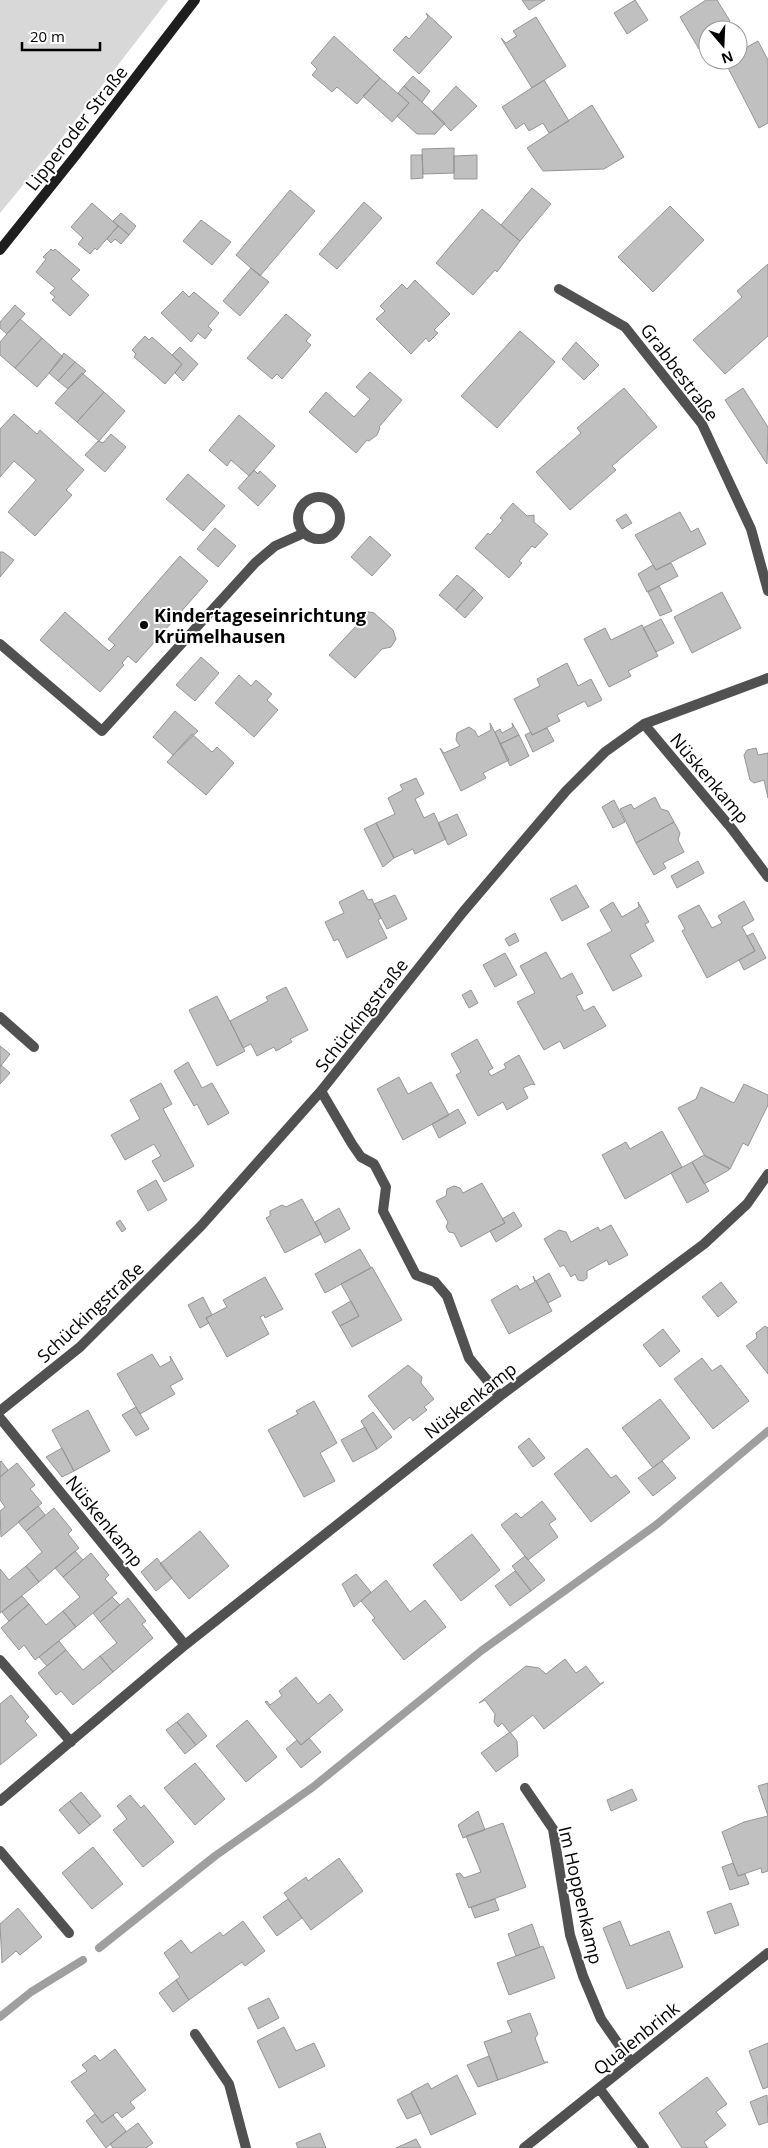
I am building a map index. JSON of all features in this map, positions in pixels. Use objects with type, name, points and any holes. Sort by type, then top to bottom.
[{"type":"main road","name":"Lipperoder Straße","points":[[0,250],[195,0]]},
{"type":"street","name":"Grabbestraße","points":[[559,289],[625,327],[702,424],[751,529],[768,591]]},
{"type":"street","points":[[0,644],[102,731],[255,563],[275,546],[304,533],[317,539],[325,538],[336,530],[340,516],[334,503],[323,498],[316,498],[305,503],[298,515],[298,522],[304,533]]},
{"type":"street","name":"Schückingstraße","points":[[0,1411],[80,1347],[201,1226],[321,1091],[463,912],[566,791],[605,752],[644,724],[768,678]]},
{"type":"street","name":"Nüskenkamp","points":[[644,724],[732,829],[768,877]]},
{"type":"street","points":[[0,1017],[34,1047]]},
{"type":"street","points":[[321,1091],[352,1144],[362,1156],[374,1164],[386,1187],[383,1212],[416,1275],[435,1282],[447,1296],[469,1358],[500,1396]]},
{"type":"street","name":"Nüskenkamp","points":[[0,1801],[186,1645],[500,1396],[704,1244],[747,1204],[768,1174]]},
{"type":"street","name":"Nüskenkamp","points":[[0,1418],[186,1645]]},
{"type":"street","points":[[0,1660],[71,1742]]},
{"type":"street","name":"Im Hoppenkamp","points":[[525,1788],[553,1828],[570,1934],[583,1976],[601,2019],[631,2062]]},
{"type":"street","points":[[0,1851],[70,1933]]},
{"type":"street","name":"Qualenbrink","points":[[524,2148],[768,1953]]},
{"type":"street","points":[[195,2034],[229,2084],[246,2148]]},
{"type":"street","points":[[599,2088],[644,2148]]},
{"type":"shaded area","points":[[0,0],[168,0],[61,139],[0,213]]},
{"type":"building","points":[[522,0],[545,0],[529,10]]},
{"type":"building","points":[[635,0],[648,20],[627,34],[614,13]]},
{"type":"building","points":[[706,0],[717,0],[729,20],[698,20],[698,47],[680,17]]},
{"type":"building","points":[[426,13],[452,37],[419,74],[393,50],[406,36],[409,39],[428,17]]},
{"type":"building","points":[[536,17],[566,66],[532,88],[501,38],[506,43],[517,36],[513,31]]},
{"type":"building","points":[[334,36],[380,78],[357,104],[337,87],[332,92],[312,75],[317,69],[311,63]]},
{"type":"building","points":[[758,41],[768,60],[768,123],[759,128],[729,70],[748,70],[748,46]]},
{"type":"building","points":[[413,76],[430,91],[422,102],[404,86]]},
{"type":"building","points":[[380,78],[409,103],[392,122],[363,96]]},
{"type":"building","points":[[544,80],[569,121],[549,133],[543,123],[529,131],[524,123],[516,129],[502,107]]},
{"type":"building","points":[[404,86],[445,123],[435,134],[417,134],[397,116],[409,103],[398,93]]},
{"type":"building","points":[[456,86],[477,106],[451,131],[432,112]]},
{"type":"building","points":[[592,105],[624,157],[604,169],[543,171],[527,148]]},
{"type":"building","points":[[454,148],[454,173],[423,174],[422,149]]},
{"type":"building","points":[[411,155],[422,155],[423,178],[411,179]]},
{"type":"building","points":[[477,155],[477,179],[454,179],[454,156]]},
{"type":"building","points":[[532,188],[551,204],[520,241],[501,225]]},
{"type":"building","points":[[290,190],[315,211],[260,276],[236,255]]},
{"type":"building","points":[[364,202],[382,218],[337,269],[319,254]]},
{"type":"building","points":[[92,203],[118,226],[97,250],[95,248],[90,254],[78,244],[83,238],[71,227]]},
{"type":"building","points":[[670,206],[704,240],[653,292],[618,257]]},
{"type":"building","points":[[482,209],[520,241],[497,272],[495,270],[473,295],[436,263]]},
{"type":"building","points":[[121,213],[136,226],[129,235],[113,221]]},
{"type":"building","points":[[201,220],[231,242],[212,265],[183,241]]},
{"type":"building","points":[[118,226],[129,235],[121,244],[115,239],[111,243],[107,239]]},
{"type":"building","points":[[51,249],[53,251],[55,249],[80,270],[71,279],[89,295],[70,316],[52,300],[55,297],[50,293],[55,288],[36,272],[46,259],[43,257]]},
{"type":"building","points":[[768,264],[768,336],[725,374],[693,340],[742,297],[737,291]]},
{"type":"building","points":[[251,268],[269,282],[240,316],[223,301]]},
{"type":"building","points":[[415,280],[450,314],[434,330],[438,333],[429,342],[426,338],[411,354],[376,319],[385,311],[380,306],[402,284],[407,289]]},
{"type":"building","points":[[183,291],[189,297],[194,292],[219,313],[208,326],[212,330],[205,339],[198,333],[191,342],[161,313]]},
{"type":"building","points":[[15,305],[25,314],[7,334],[0,328],[0,322]]},
{"type":"building","points":[[286,314],[311,335],[306,341],[311,345],[282,379],[277,374],[272,379],[247,358]]},
{"type":"building","points":[[20,319],[42,338],[15,368],[0,355],[0,342]]},
{"type":"building","points":[[520,331],[555,362],[497,428],[461,396]]},
{"type":"building","points":[[145,336],[149,340],[152,337],[182,364],[165,384],[134,357],[136,354],[132,350]]},
{"type":"building","points":[[42,338],[63,357],[37,387],[15,368]]},
{"type":"building","points":[[576,342],[599,365],[584,380],[562,359]]},
{"type":"building","points":[[180,347],[198,364],[183,381],[175,373],[182,364],[172,355]]},
{"type":"building","points":[[64,353],[75,362],[58,381],[49,373]]},
{"type":"building","points":[[75,362],[86,371],[68,389],[58,381]]},
{"type":"building","points":[[370,372],[402,400],[379,427],[377,435],[369,441],[367,440],[356,453],[309,412],[326,392],[354,417],[370,399],[356,387]]},
{"type":"building","points":[[82,373],[104,392],[77,422],[55,403]]},
{"type":"building","points":[[624,388],[657,427],[612,466],[616,470],[570,510],[536,472],[581,433],[577,428]]},
{"type":"building","points":[[743,388],[768,427],[767,464],[725,400]]},
{"type":"building","points":[[104,392],[125,411],[99,441],[77,422]]},
{"type":"building","points":[[14,414],[37,434],[40,430],[84,470],[66,490],[72,495],[35,536],[8,512],[36,480],[14,461],[0,477],[0,429]]},
{"type":"building","points":[[239,415],[275,446],[249,476],[231,460],[227,466],[209,450]]},
{"type":"building","points":[[111,434],[126,447],[105,472],[85,455],[98,441],[103,443]]},
{"type":"building","points":[[254,470],[258,474],[260,471],[276,486],[258,506],[238,488]]},
{"type":"building","points":[[188,474],[225,506],[203,531],[166,499]]},
{"type":"building","points":[[513,503],[527,516],[534,515],[534,522],[548,534],[535,548],[532,546],[519,561],[522,563],[509,578],[475,548],[503,520],[500,518]]},
{"type":"building","points":[[680,512],[691,532],[698,528],[706,544],[656,570],[635,535]]},
{"type":"building","points":[[626,514],[632,523],[622,529],[616,520]]},
{"type":"building","points":[[215,528],[236,546],[218,567],[197,549]]},
{"type":"building","points":[[370,536],[391,555],[372,576],[351,557]]},
{"type":"building","points":[[0,552],[14,560],[0,577]]},
{"type":"building","name":"Kindertageseinrichtung Krümelhausen","points":[[180,556],[208,581],[136,663],[128,656],[122,663],[124,665],[100,692],[40,640],[65,612],[109,651],[115,645],[108,639]]},
{"type":"building","points":[[671,563],[678,576],[647,592],[638,574],[653,565],[656,570]]},
{"type":"building","points":[[457,575],[474,589],[456,610],[439,595]]},
{"type":"building","points":[[659,586],[672,611],[660,616],[648,592]]},
{"type":"building","points":[[474,589],[483,598],[465,618],[456,610]]},
{"type":"building","points":[[722,592],[741,628],[692,653],[674,617]]},
{"type":"building","points":[[365,611],[374,613],[393,630],[396,639],[391,647],[382,649],[355,678],[329,655],[356,626],[358,616]]},
{"type":"building","points":[[661,619],[674,643],[656,652],[643,628]]},
{"type":"building","points":[[642,625],[658,656],[628,671],[631,676],[609,687],[584,639],[605,628],[611,640]]},
{"type":"building","points":[[201,657],[219,673],[195,701],[176,685]]},
{"type":"building","points":[[567,663],[578,686],[591,679],[602,700],[588,707],[585,701],[557,715],[560,721],[532,735],[514,699],[540,686],[537,679]]},
{"type":"building","points":[[239,675],[251,686],[256,680],[272,694],[267,700],[278,710],[254,737],[215,703]]},
{"type":"building","points":[[175,711],[198,731],[173,755],[153,737]]},
{"type":"building","points":[[490,723],[509,760],[483,773],[486,778],[461,791],[440,748],[444,753],[460,746],[456,740],[457,733],[469,727],[475,731],[478,737],[491,730]]},
{"type":"building","points":[[512,723],[519,735],[500,744],[495,732],[500,729],[502,733],[513,727]]},
{"type":"building","points":[[547,728],[554,741],[533,752],[525,735],[531,732],[532,735]]},
{"type":"building","points":[[192,734],[212,752],[217,747],[234,763],[206,795],[167,762]]},
{"type":"building","points":[[519,735],[529,756],[510,766],[500,744]]},
{"type":"building","points":[[756,748],[758,755],[768,753],[768,798],[764,780],[754,783],[750,780],[744,755],[747,750]]},
{"type":"building","points":[[416,778],[424,794],[415,799],[424,818],[434,813],[446,839],[415,854],[413,849],[394,858],[376,823],[395,814],[388,798],[403,790],[400,785]]},
{"type":"building","points":[[655,797],[661,809],[668,811],[674,822],[636,843],[620,809],[631,804],[634,809]]},
{"type":"building","points":[[614,800],[625,822],[613,828],[602,807]]},
{"type":"building","points":[[457,814],[467,835],[448,845],[438,823]]},
{"type":"building","points":[[674,822],[680,833],[678,840],[684,852],[663,863],[666,868],[654,875],[636,843]]},
{"type":"building","points":[[376,823],[394,858],[383,867],[364,829]]},
{"type":"building","points":[[698,861],[704,873],[677,888],[671,876]]},
{"type":"building","points":[[576,885],[589,907],[562,921],[550,899]]},
{"type":"building","points":[[363,890],[368,900],[372,899],[381,918],[378,920],[387,938],[347,958],[338,939],[334,941],[325,922],[344,913],[339,902]]},
{"type":"building","points":[[395,895],[407,919],[387,929],[374,904]]},
{"type":"building","points":[[744,901],[754,920],[742,927],[755,951],[707,978],[682,931],[685,929],[678,916],[699,905],[712,928],[722,923],[718,916]]},
{"type":"building","points":[[613,902],[622,917],[639,907],[638,902],[649,922],[645,924],[654,941],[630,955],[642,976],[613,991],[587,944],[612,931],[600,910]]},
{"type":"building","points":[[515,933],[519,941],[509,946],[505,939]]},
{"type":"building","points":[[753,933],[766,958],[744,970],[739,960],[755,951],[747,936]]},
{"type":"building","points":[[546,952],[561,979],[572,973],[583,993],[576,996],[584,1011],[594,1006],[606,1026],[564,1049],[560,1041],[544,1050],[517,1002],[535,993],[520,966]]},
{"type":"building","points":[[505,953],[517,975],[495,987],[483,965]]},
{"type":"building","points":[[286,987],[308,1030],[290,1039],[292,1042],[276,1051],[274,1047],[257,1056],[251,1044],[243,1048],[230,1021],[268,1001],[266,997]]},
{"type":"building","points":[[471,990],[478,1003],[469,1008],[462,995]]},
{"type":"building","points":[[217,996],[245,1051],[217,1066],[189,1010]]},
{"type":"building","points":[[477,1039],[493,1068],[488,1071],[491,1076],[506,1068],[504,1064],[519,1055],[535,1085],[532,1084],[523,1088],[528,1098],[507,1110],[503,1102],[478,1116],[456,1075],[461,1072],[451,1054]]},
{"type":"building","points":[[0,1046],[10,1054],[0,1067]]},
{"type":"building","points":[[188,1062],[202,1088],[212,1083],[229,1113],[208,1125],[197,1104],[194,1106],[174,1071]]},
{"type":"building","points":[[1,1065],[10,1073],[0,1084],[0,1067]]},
{"type":"building","points":[[399,1077],[408,1094],[431,1082],[449,1115],[403,1140],[377,1089]]},
{"type":"building","points":[[161,1083],[172,1104],[163,1109],[194,1166],[164,1182],[152,1161],[161,1156],[154,1144],[125,1160],[111,1135],[140,1119],[130,1100]]},
{"type":"building","points":[[744,1084],[768,1095],[768,1105],[748,1146],[743,1143],[730,1169],[705,1156],[678,1108],[696,1099],[701,1087],[734,1103]]},
{"type":"building","points":[[458,1109],[466,1123],[439,1138],[432,1124]]},
{"type":"building","points":[[662,1131],[682,1167],[625,1199],[602,1155],[626,1142],[630,1149]]},
{"type":"building","points":[[704,1155],[729,1168],[729,1170],[704,1184],[692,1162]]},
{"type":"building","points":[[692,1162],[709,1191],[687,1203],[671,1173]]},
{"type":"building","points":[[156,1180],[167,1200],[148,1211],[137,1191]]},
{"type":"building","points":[[482,1183],[505,1223],[461,1247],[454,1233],[449,1232],[446,1227],[448,1222],[436,1201],[446,1196],[447,1189],[454,1186],[460,1188],[463,1193]]},
{"type":"building","points":[[302,1199],[321,1234],[285,1253],[266,1218],[270,1216],[270,1211],[282,1205],[286,1207]]},
{"type":"building","points":[[339,1208],[350,1229],[325,1243],[315,1222]]},
{"type":"building","points":[[514,1212],[522,1226],[496,1242],[490,1231],[505,1223],[502,1219]]},
{"type":"building","points":[[120,1220],[126,1229],[122,1232],[116,1223]]},
{"type":"building","points":[[611,1225],[628,1255],[609,1265],[607,1260],[587,1271],[587,1278],[583,1281],[578,1280],[575,1274],[571,1277],[564,1265],[560,1267],[544,1239],[559,1230],[566,1232],[571,1242],[598,1227],[600,1231]]},
{"type":"building","points":[[360,1249],[371,1268],[325,1293],[315,1274]]},
{"type":"building","points":[[372,1267],[402,1320],[352,1347],[340,1326],[359,1316],[341,1284]]},
{"type":"building","points":[[549,1273],[561,1296],[548,1303],[536,1281]]},
{"type":"building","points":[[533,1276],[552,1311],[509,1334],[491,1300],[517,1285],[520,1290],[535,1282]]},
{"type":"building","points":[[265,1277],[283,1309],[265,1318],[264,1315],[260,1317],[269,1334],[227,1357],[206,1318],[227,1307],[223,1300]]},
{"type":"building","points":[[721,1282],[737,1302],[718,1317],[702,1297]]},
{"type":"building","points":[[203,1297],[212,1315],[206,1318],[209,1323],[200,1328],[188,1305]]},
{"type":"building","points":[[351,1301],[359,1316],[340,1326],[332,1312]]},
{"type":"building","points":[[765,1326],[768,1328],[768,1374],[746,1346],[757,1338],[756,1333]]},
{"type":"building","points":[[663,1329],[680,1351],[660,1367],[643,1345]]},
{"type":"building","points":[[152,1354],[160,1367],[171,1361],[170,1356],[183,1379],[170,1386],[175,1394],[140,1414],[117,1374]]},
{"type":"building","points":[[702,1358],[712,1371],[721,1365],[749,1401],[713,1429],[674,1379]]},
{"type":"building","points":[[408,1365],[422,1377],[421,1383],[434,1399],[424,1407],[427,1410],[413,1421],[410,1417],[394,1430],[368,1396]]},
{"type":"building","points":[[660,1399],[690,1438],[653,1468],[622,1428]]},
{"type":"building","points":[[314,1401],[337,1443],[320,1453],[335,1481],[304,1497],[268,1430],[298,1414],[296,1411]]},
{"type":"building","points":[[136,1407],[149,1429],[136,1436],[122,1415]]},
{"type":"building","points":[[88,1410],[110,1451],[74,1471],[52,1430]]},
{"type":"building","points":[[373,1412],[392,1437],[377,1449],[361,1421]]},
{"type":"building","points":[[365,1427],[377,1449],[353,1462],[341,1440]]},
{"type":"building","points":[[529,1438],[545,1458],[533,1467],[518,1447]]},
{"type":"building","points":[[62,1448],[74,1471],[62,1477],[46,1457]]},
{"type":"building","points":[[587,1448],[611,1478],[616,1475],[630,1492],[591,1522],[554,1474]]},
{"type":"building","points":[[662,1461],[676,1478],[653,1496],[638,1478]]},
{"type":"building","points":[[0,1462],[8,1470],[0,1477]]},
{"type":"building","points":[[17,1463],[35,1485],[30,1489],[42,1503],[1,1537],[0,1511],[5,1507],[0,1500],[0,1477]]},
{"type":"building","points":[[542,1501],[556,1519],[549,1524],[558,1537],[528,1560],[501,1525],[516,1513],[521,1518]]},
{"type":"building","points":[[38,1506],[45,1515],[26,1531],[18,1522]]},
{"type":"building","points":[[54,1508],[72,1530],[68,1534],[79,1548],[39,1582],[26,1566],[42,1552],[26,1531]]},
{"type":"building","points":[[200,1531],[229,1566],[189,1599],[160,1564]]},
{"type":"building","points":[[472,1534],[500,1570],[461,1601],[433,1565]]},
{"type":"building","points":[[75,1551],[83,1560],[63,1577],[55,1568]]},
{"type":"building","points":[[91,1553],[109,1575],[105,1579],[117,1593],[76,1627],[63,1611],[80,1597],[63,1577]]},
{"type":"building","points":[[525,1556],[545,1580],[531,1591],[512,1566]]},
{"type":"building","points":[[157,1558],[172,1578],[156,1591],[141,1572]]},
{"type":"building","points":[[26,1566],[39,1582],[0,1613],[0,1569],[9,1580]]},
{"type":"building","points":[[515,1571],[531,1591],[510,1606],[495,1586]]},
{"type":"building","points":[[356,1574],[371,1592],[354,1607],[342,1584]]},
{"type":"building","points":[[386,1580],[410,1612],[425,1600],[446,1627],[404,1660],[372,1620],[375,1618],[361,1601]]},
{"type":"building","points":[[22,1596],[29,1604],[9,1621],[2,1612]]},
{"type":"building","points":[[112,1597],[120,1605],[100,1622],[93,1613]]},
{"type":"building","points":[[128,1598],[146,1621],[142,1624],[153,1638],[113,1672],[100,1656],[117,1643],[100,1622]]},
{"type":"building","points":[[29,1604],[46,1625],[63,1611],[76,1627],[35,1660],[24,1645],[19,1650],[1,1628]]},
{"type":"building","points":[[59,1641],[66,1650],[47,1666],[39,1657]]},
{"type":"building","points":[[66,1650],[83,1670],[100,1656],[113,1672],[73,1705],[61,1691],[56,1695],[38,1673]]},
{"type":"building","points":[[565,1659],[576,1673],[586,1666],[600,1684],[604,1682],[544,1729],[533,1715],[510,1733],[502,1723],[498,1727],[494,1722],[495,1714],[485,1700],[479,1703],[526,1666],[539,1668],[546,1674]]},
{"type":"building","points":[[296,1677],[318,1704],[330,1694],[343,1710],[301,1745],[265,1702],[267,1701],[270,1705],[282,1696],[279,1691]]},
{"type":"building","points":[[11,1695],[29,1717],[25,1721],[37,1735],[0,1765],[0,1704]]},
{"type":"building","points":[[188,1713],[207,1736],[196,1745],[177,1722]]},
{"type":"building","points":[[247,1720],[277,1757],[246,1782],[216,1746]]},
{"type":"building","points":[[177,1722],[196,1745],[185,1754],[166,1730]]},
{"type":"building","points":[[510,1732],[517,1741],[518,1756],[496,1772],[481,1753]]},
{"type":"building","points":[[309,1738],[321,1752],[301,1768],[286,1749],[297,1740],[301,1745]]},
{"type":"building","points":[[195,1763],[225,1799],[195,1825],[164,1788]]},
{"type":"building","points":[[768,1783],[768,1816],[758,1786]]},
{"type":"building","points":[[632,1789],[637,1800],[611,1811],[607,1800]]},
{"type":"building","points":[[81,1792],[101,1816],[90,1825],[70,1801]]},
{"type":"building","points":[[130,1795],[141,1808],[144,1805],[174,1842],[143,1867],[113,1830],[127,1819],[117,1806]]},
{"type":"building","points":[[70,1801],[90,1825],[79,1834],[59,1810]]},
{"type":"building","points":[[478,1811],[485,1830],[463,1838],[458,1825]]},
{"type":"building","points":[[768,1816],[768,1871],[762,1873],[761,1868],[738,1876],[722,1832],[744,1822]]},
{"type":"building","points":[[503,1823],[526,1887],[469,1908],[456,1874],[460,1873],[464,1878],[481,1872],[466,1836]]},
{"type":"building","points":[[93,1847],[123,1884],[92,1909],[62,1873]]},
{"type":"building","points":[[339,1858],[363,1891],[311,1930],[284,1893],[306,1877],[308,1881]]},
{"type":"building","points":[[733,1863],[738,1876],[745,1874],[749,1884],[730,1890],[722,1867]]},
{"type":"building","points":[[288,1899],[302,1918],[277,1936],[263,1917]]},
{"type":"building","points":[[495,1899],[499,1910],[475,1918],[471,1907]]},
{"type":"building","points":[[731,1903],[739,1925],[715,1934],[707,1912]]},
{"type":"building","points":[[18,1908],[42,1937],[20,1955],[16,1951],[2,1963],[0,1924]]},
{"type":"building","points":[[243,1921],[265,1951],[245,1966],[242,1962],[189,2000],[176,1980],[180,1977],[164,1953],[181,1940],[191,1953],[220,1932],[223,1936]]},
{"type":"building","points":[[620,1921],[630,1946],[669,1931],[683,1967],[627,1989],[603,1928]]},
{"type":"building","points":[[532,1924],[540,1947],[516,1956],[508,1934]]},
{"type":"building","points":[[543,1946],[555,1978],[509,1995],[497,1963]]},
{"type":"building","points":[[176,1980],[189,2000],[173,2012],[159,1993]]},
{"type":"building","points":[[269,1998],[279,2018],[258,2029],[248,2008]]},
{"type":"building","points":[[530,2013],[538,2034],[535,2038],[544,2062],[548,2062],[498,2080],[484,2042],[512,2032],[507,2021]]},
{"type":"building","points":[[284,2027],[296,2051],[314,2043],[325,2066],[279,2088],[257,2041]]},
{"type":"building","points":[[768,2043],[768,2087],[763,2089],[749,2051]]},
{"type":"building","points":[[115,2049],[146,2090],[130,2102],[135,2108],[122,2118],[117,2112],[102,2123],[71,2082],[87,2071],[82,2065],[95,2055],[100,2061]]},
{"type":"building","points":[[489,2056],[498,2080],[478,2087],[467,2065]]},
{"type":"building","points":[[457,2075],[476,2114],[431,2135],[411,2092],[428,2083],[431,2089]]},
{"type":"building","points":[[707,2077],[727,2104],[716,2112],[726,2125],[704,2142],[708,2148],[682,2148],[659,2113]]},
{"type":"building","points":[[411,2093],[421,2113],[407,2119],[397,2100]]},
{"type":"building","points":[[767,2095],[768,2122],[759,2125],[750,2102]]},
{"type":"building","points":[[95,2114],[102,2123],[113,2115],[126,2131],[106,2148],[86,2121]]},
{"type":"building","points":[[138,2123],[153,2143],[146,2148],[113,2148],[110,2144]]},
{"type":"building","points":[[320,2133],[326,2148],[298,2148],[296,2143]]},
{"type":"building","points":[[416,2139],[421,2148],[396,2148]]},
{"type":"waterway","points":[[99,1948],[215,1856],[313,1787],[481,1651],[656,1525],[768,1431]]},
{"type":"waterway","points":[[0,2017],[31,1992],[83,1960]]},
{"type":"place","name":"Kindertageseinrichtung Krümelhausen","points":[[144,625]]}]
